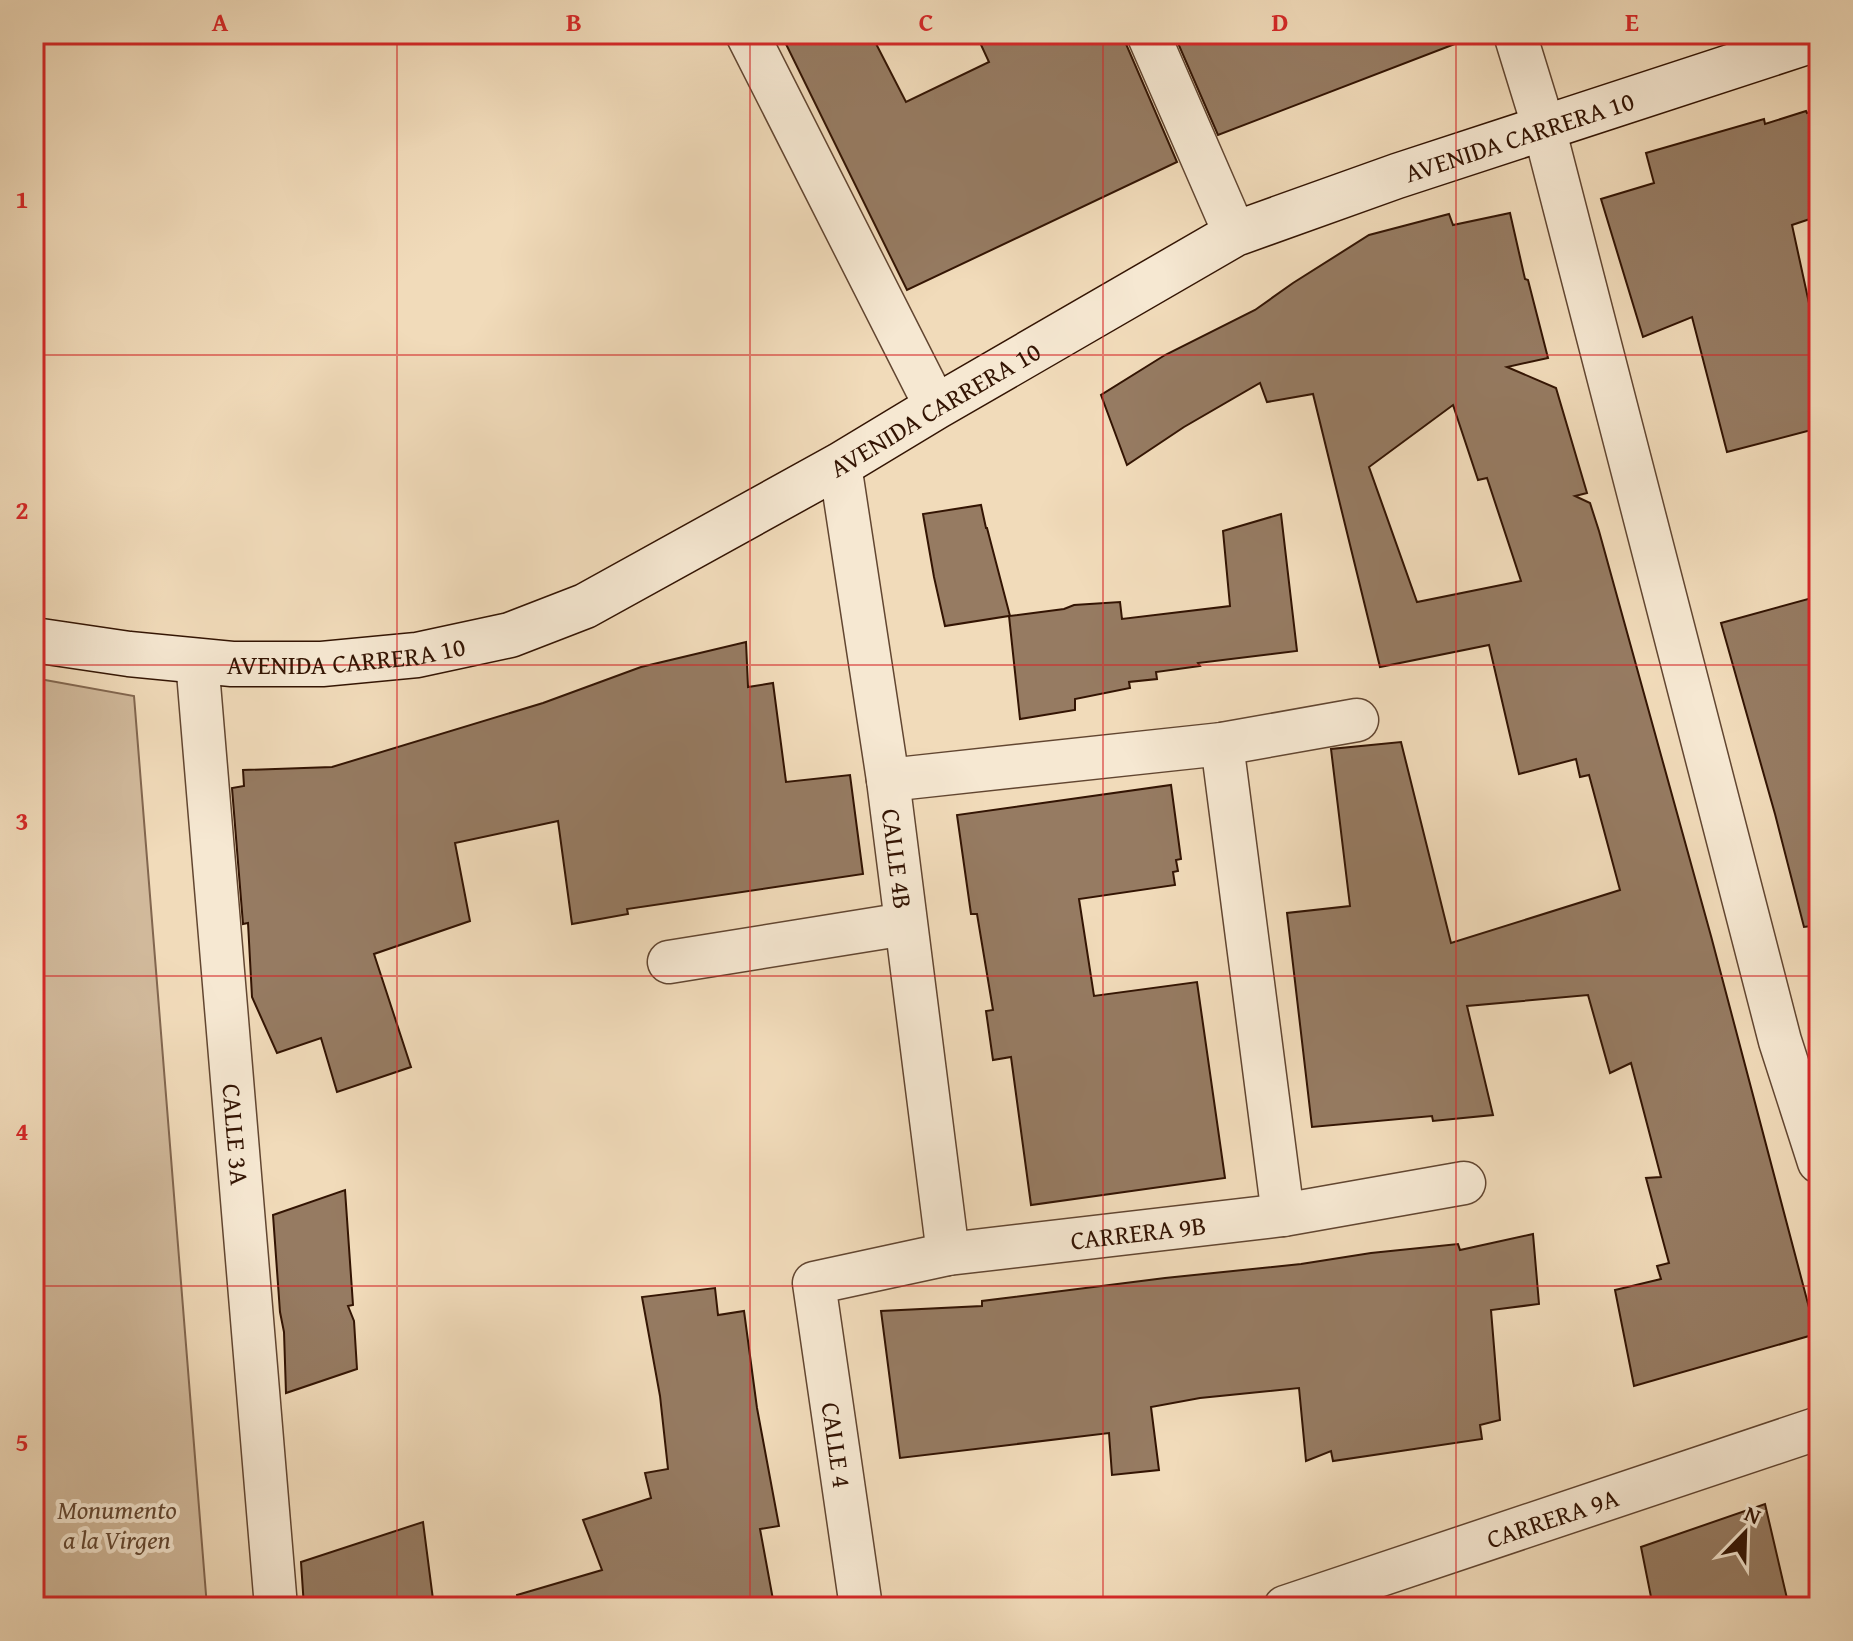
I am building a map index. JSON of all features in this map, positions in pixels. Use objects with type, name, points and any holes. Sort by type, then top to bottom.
[{"type":"main road","name":"AVENIDA CARRERA 10","points":[[34,640],[129,654],[232,664],[322,664],[417,655],[510,635],[585,606],[840,465],[1235,234],[1397,176],[1819,38]]},
{"type":"street","points":[[747,34],[936,407]]},
{"type":"street","points":[[1148,34],[1235,234]]},
{"type":"street","points":[[1515,34],[1544,128],[1780,1041],[1819,1162]]},
{"type":"street","name":"CALLE 4B","points":[[840,465],[888,780],[948,1254]]},
{"type":"street","name":"CALLE 3A","points":[[197,660],[276,1607]]},
{"type":"street","points":[[888,780],[1222,744],[1357,720]]},
{"type":"street","points":[[1222,744],[1283,1215]]},
{"type":"street","points":[[669,962],[905,924]]},
{"type":"street","name":"CARRERA 9B","points":[[814,1283],[948,1254],[1283,1215],[1464,1183]]},
{"type":"street","name":"CALLE 4","points":[[814,1283],[861,1607]]},
{"type":"street","name":"CARRERA 9A","points":[[1285,1607],[1819,1428]]},
{"type":"green space","name":"Monumento a la Virgen","points":[[34,678],[134,696],[207,1607],[34,1607]]},
{"type":"building","points":[[781,34],[871,34],[906,102],[989,62],[976,34],[1124,34],[1177,162],[907,290]]},
{"type":"building","points":[[1174,34],[1473,34],[1473,37],[1218,135]]},
{"type":"building","points":[[1819,110],[1819,216],[1792,225],[1819,349],[1819,428],[1727,452],[1692,317],[1643,337],[1601,199],[1654,183],[1646,153],[1764,119],[1765,124]]},
{"type":"building","points":[[1510,213],[1548,358],[1507,367],[1556,388],[1587,493],[1575,496],[1590,503],[1599,531],[1711,936],[1816,1334],[1634,1386],[1615,1290],[1661,1279],[1657,1266],[1669,1263],[1646,1178],[1661,1177],[1631,1063],[1610,1073],[1588,995],[1467,1006],[1493,1115],[1433,1121],[1432,1116],[1312,1127],[1287,913],[1350,906],[1331,749],[1401,742],[1451,943],[1620,890],[1589,775],[1580,777],[1576,759],[1519,774],[1489,645],[1380,667],[1313,394],[1267,402],[1260,383],[1184,427],[1127,465],[1101,395],[1165,355],[1255,310],[1369,235],[1449,214],[1453,225]],"holes":[[[1453,405],[1478,480],[1487,478],[1521,581],[1417,602],[1369,467]]]},
{"type":"building","points":[[981,505],[1010,616],[1074,605],[1120,602],[1122,619],[1230,606],[1223,531],[1281,514],[1297,651],[1198,663],[1200,666],[1156,672],[1157,679],[1129,682],[1130,688],[1075,699],[1075,710],[1020,719],[1009,616],[945,626],[934,577],[923,514]]},
{"type":"building","points":[[1819,596],[1819,925],[1804,927],[1721,623]]},
{"type":"building","points":[[746,642],[748,687],[773,683],[786,782],[850,775],[863,874],[627,909],[628,914],[572,924],[558,821],[455,843],[470,921],[374,954],[411,1067],[337,1092],[321,1038],[277,1053],[252,997],[248,923],[243,924],[232,788],[244,786],[243,770],[332,767],[543,703],[641,667]]},
{"type":"building","points":[[1171,785],[1181,859],[1176,860],[1178,871],[1173,872],[1175,885],[1079,899],[1094,996],[1197,982],[1225,1178],[1031,1205],[1011,1057],[993,1060],[986,1011],[993,1010],[977,914],[971,914],[957,815]]},
{"type":"building","points":[[345,1190],[353,1305],[348,1306],[354,1321],[357,1369],[286,1393],[284,1332],[273,1215]]},
{"type":"building","points":[[1533,1234],[1539,1304],[1491,1310],[1500,1420],[1480,1425],[1482,1439],[1333,1461],[1331,1451],[1306,1461],[1299,1388],[1200,1398],[1151,1407],[1159,1470],[1112,1475],[1109,1433],[900,1458],[881,1311],[982,1306],[982,1301],[1371,1253],[1458,1244],[1460,1250]]},
{"type":"building","points":[[715,1288],[718,1315],[744,1311],[757,1408],[779,1526],[760,1529],[774,1605],[519,1607],[517,1595],[602,1570],[583,1520],[651,1498],[645,1473],[668,1469],[660,1396],[642,1297]]},
{"type":"building","points":[[1765,1504],[1789,1607],[1653,1607],[1641,1547]]},
{"type":"building","points":[[423,1522],[434,1607],[304,1607],[301,1562]]}]
